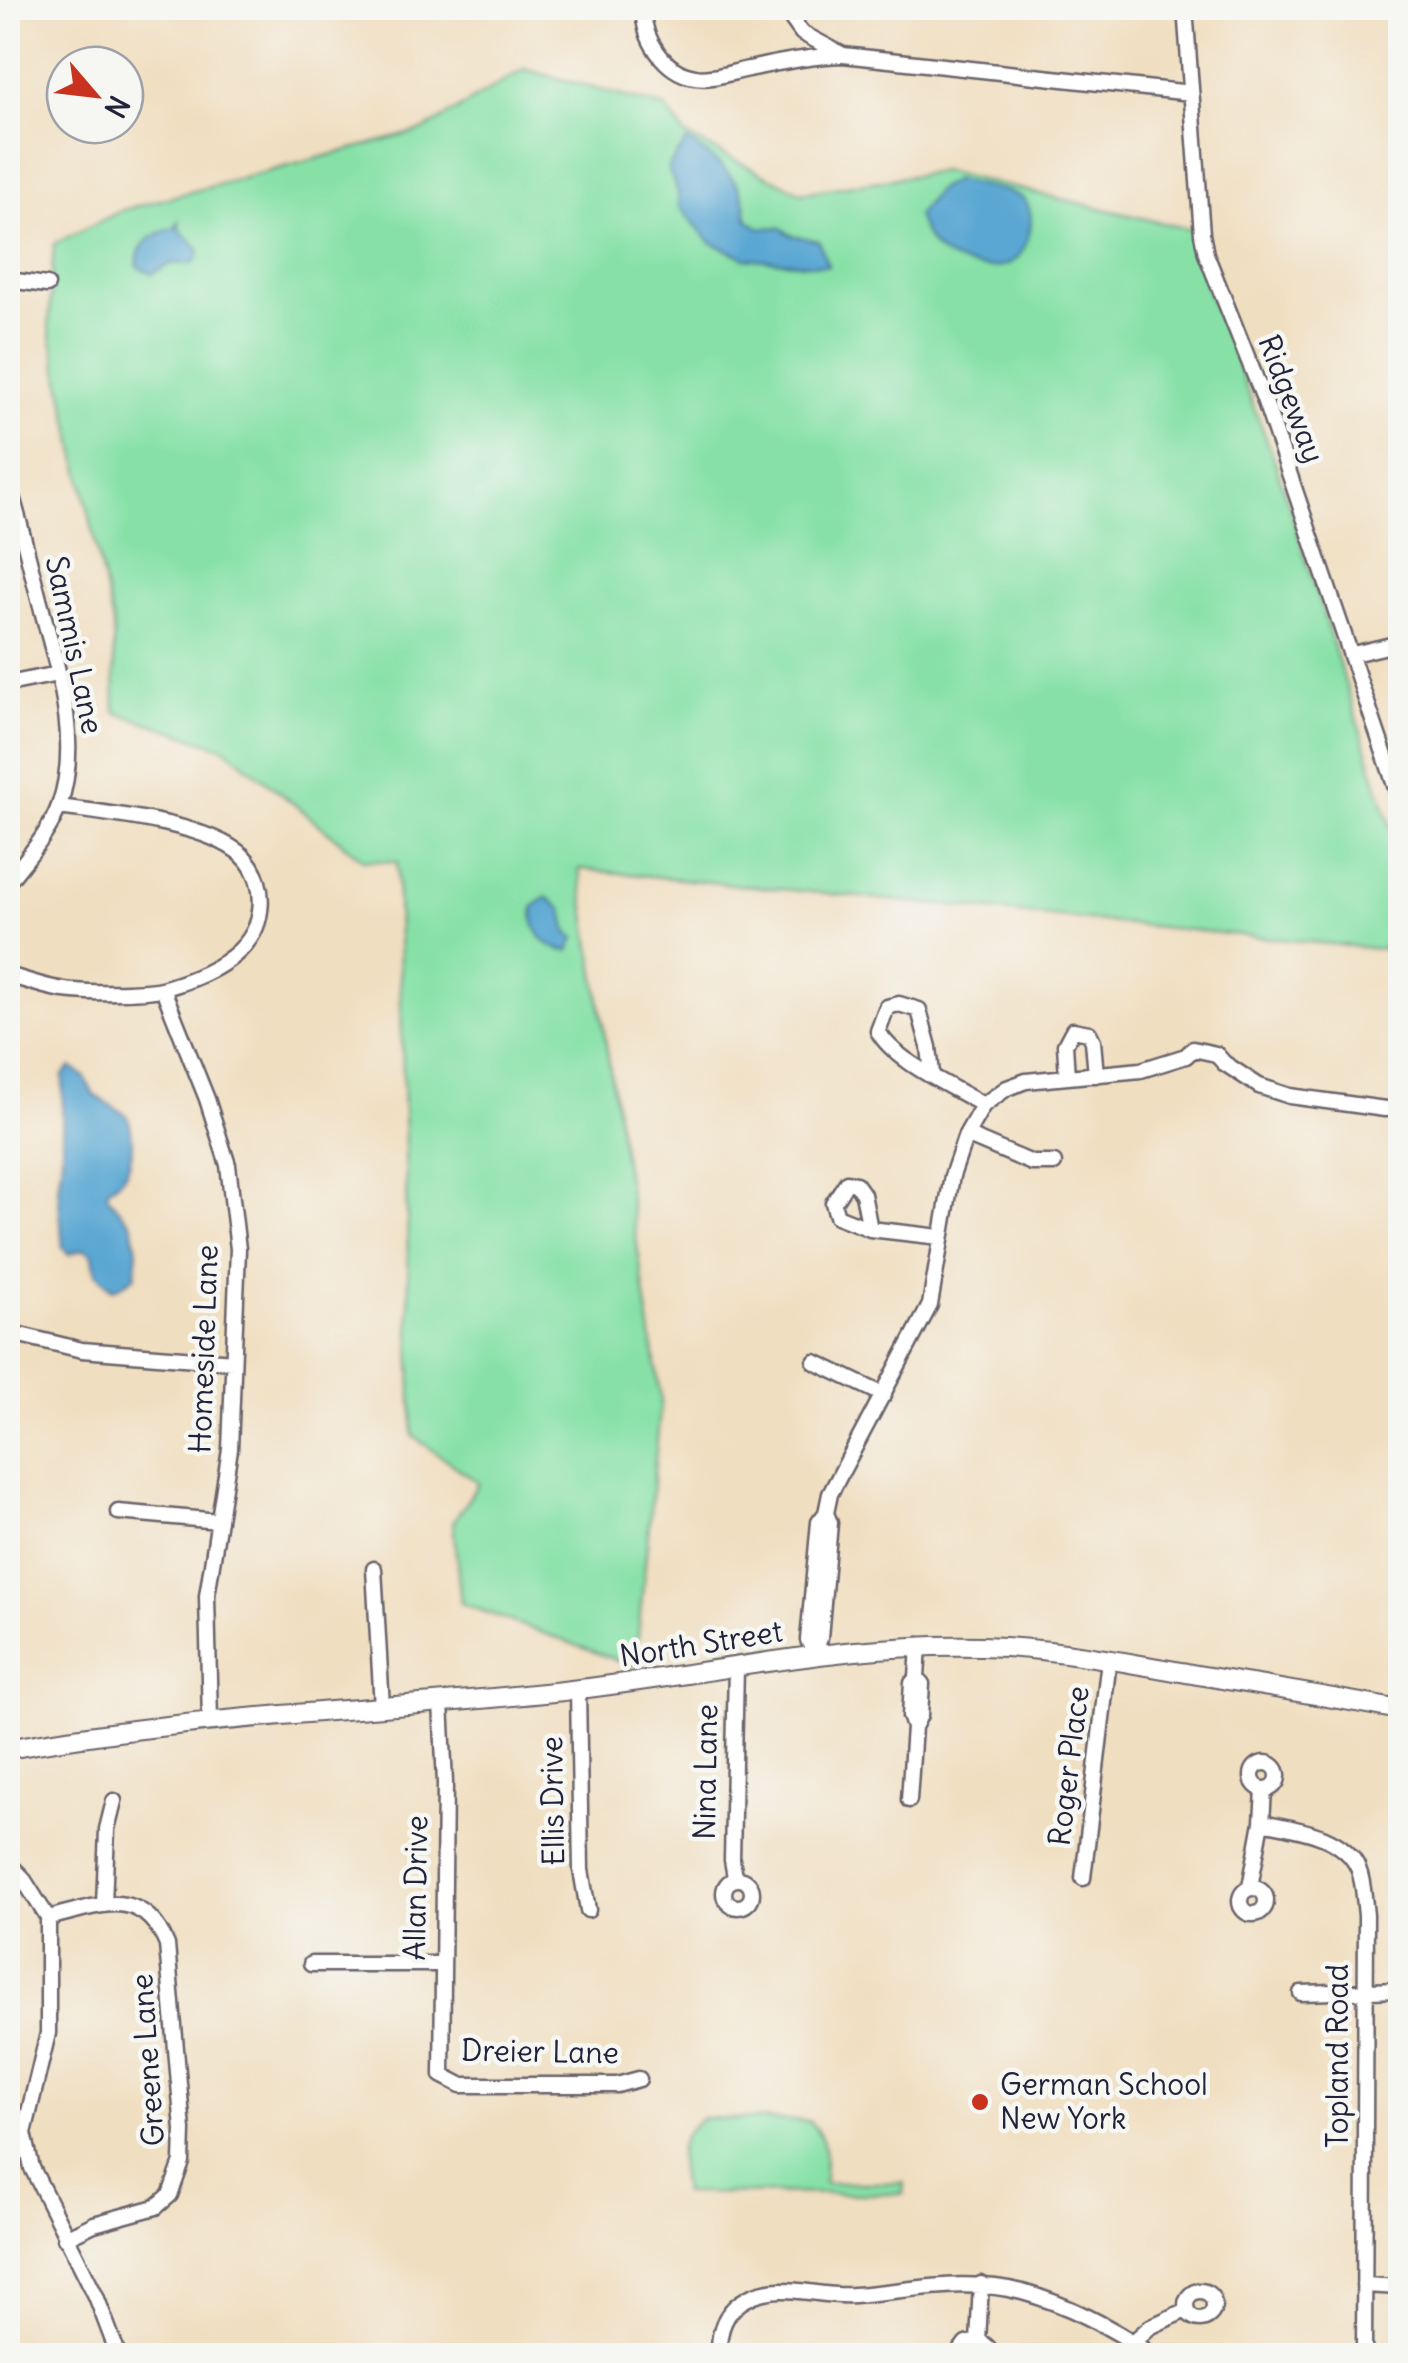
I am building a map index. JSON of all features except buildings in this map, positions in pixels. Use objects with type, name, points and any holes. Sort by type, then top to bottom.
[{"type":"main road","name":"North Street","points":[[8,1749],[156,1726],[578,1689],[815,1654],[919,1645],[1008,1647],[1109,1660],[1400,1710]]},
{"type":"street","points":[[644,8],[654,48],[670,65],[689,76],[708,77],[795,59],[842,55],[1192,92]]},
{"type":"street","points":[[784,8],[804,40],[795,59]]},
{"type":"street","name":"Ridgeway","points":[[1185,8],[1206,254],[1264,399],[1400,800]]},
{"type":"street","points":[[802,32],[842,55]]},
{"type":"street","points":[[8,280],[47,285]]},
{"type":"street","name":"Sammis Lane","points":[[9,491],[68,726],[68,759],[59,807]]},
{"type":"street","points":[[1353,654],[1400,643]]},
{"type":"street","points":[[8,684],[58,674]]},
{"type":"street","points":[[8,882],[59,807],[162,824],[214,839],[250,864],[261,893],[260,910],[248,943],[229,960],[163,989],[74,991],[8,974]]},
{"type":"street","name":"Homeside Lane","points":[[163,989],[207,1099],[228,1165],[238,1249],[230,1448],[207,1596],[210,1722]]},
{"type":"street","points":[[932,1074],[919,1010],[899,1004],[887,1007],[878,1031],[886,1045],[932,1074],[984,1105]]},
{"type":"street","points":[[1067,1076],[1065,1045],[1074,1030],[1089,1033],[1094,1041],[1096,1075]]},
{"type":"street","points":[[815,1654],[808,1640],[819,1522],[826,1513],[830,1494],[930,1306],[952,1176],[966,1135],[984,1105],[1007,1088],[1026,1081],[1141,1070],[1186,1056],[1224,1063],[1260,1086],[1290,1096],[1400,1108]]},
{"type":"street","points":[[966,1135],[1032,1163],[1054,1163]]},
{"type":"street","points":[[870,1229],[940,1237]]},
{"type":"street","points":[[8,1332],[82,1350],[234,1362]]},
{"type":"street","points":[[815,1362],[884,1395]]},
{"type":"street","points":[[118,1512],[219,1521]]},
{"type":"street","points":[[374,1569],[382,1707]]},
{"type":"street","points":[[909,1800],[914,1727],[910,1716],[912,1683],[917,1678],[919,1645]]},
{"type":"street","name":"Roger Place","points":[[1083,1878],[1109,1660]]},
{"type":"street","name":"Nina Lane","points":[[735,1877],[732,1860],[736,1666]]},
{"type":"street","name":"Ellis Drive","points":[[578,1689],[581,1870],[588,1910]]},
{"type":"street","name":"Allan Drive","points":[[441,1703],[445,1784],[442,2075]]},
{"type":"street","points":[[1250,1887],[1264,1790]]},
{"type":"street","points":[[104,1905],[107,1829],[114,1801]]},
{"type":"street","name":"Topland Road","points":[[1262,1822],[1310,1832],[1352,1858],[1362,1879],[1366,1915],[1364,2356]]},
{"type":"street","points":[[8,1862],[48,1918],[48,2033],[24,2133],[32,2168],[96,2296],[118,2354]]},
{"type":"street","name":"Greene Lane","points":[[48,1918],[104,1905],[129,1904],[158,1922],[167,1944],[183,2130],[182,2162],[170,2194],[156,2207],[94,2224],[65,2238]]},
{"type":"street","points":[[311,1964],[442,1964]]},
{"type":"street","points":[[1301,1994],[1400,1990]]},
{"type":"street","name":"Dreier Lane","points":[[442,2075],[461,2085],[617,2085],[639,2079]]},
{"type":"street","points":[[978,2342],[981,2284]]},
{"type":"street","points":[[718,2356],[718,2335],[730,2311],[762,2292],[795,2289],[853,2295],[981,2284],[1048,2300],[1154,2356]]},
{"type":"street","points":[[1364,2285],[1400,2287]]},
{"type":"street","points":[[1133,2342],[1150,2326],[1186,2310]]},
{"type":"street","points":[[957,2356],[966,2344],[978,2342],[989,2348],[993,2356]]},
{"type":"green space","points":[[524,69],[666,108],[686,136],[802,193],[943,171],[1193,230],[1205,283],[1273,456],[1400,855],[1400,951],[579,869],[661,1400],[635,1667],[461,1603],[453,1522],[479,1483],[413,1436],[397,862],[363,860],[225,748],[115,712],[113,624],[49,328],[54,244],[123,210],[424,130]]},
{"type":"green space","points":[[703,2118],[809,2121],[823,2143],[824,2183],[904,2183],[903,2194],[683,2193],[679,2151],[686,2134]]},
{"type":"water","points":[[687,141],[730,175],[745,203],[748,220],[758,227],[781,228],[791,235],[819,241],[828,266],[745,258],[710,242],[679,206],[668,168]]},
{"type":"water","points":[[955,180],[1010,192],[1028,205],[1030,232],[1023,250],[1012,262],[992,267],[969,265],[947,257],[929,241],[917,216],[937,190]]},
{"type":"water","points":[[179,221],[180,230],[199,249],[192,264],[173,263],[152,274],[138,267],[143,246],[153,236],[175,228]]},
{"type":"water","points":[[547,897],[563,910],[568,933],[575,938],[569,951],[546,942],[534,923],[534,906]]},
{"type":"water","points":[[71,1067],[84,1076],[94,1095],[128,1116],[130,1126],[132,1147],[128,1166],[107,1195],[132,1225],[137,1250],[135,1276],[112,1289],[96,1273],[92,1253],[84,1249],[69,1254],[63,1249],[58,1188],[63,1075]]},
{"type":"place","name":"German School New York","points":[[980,2102]]}]
